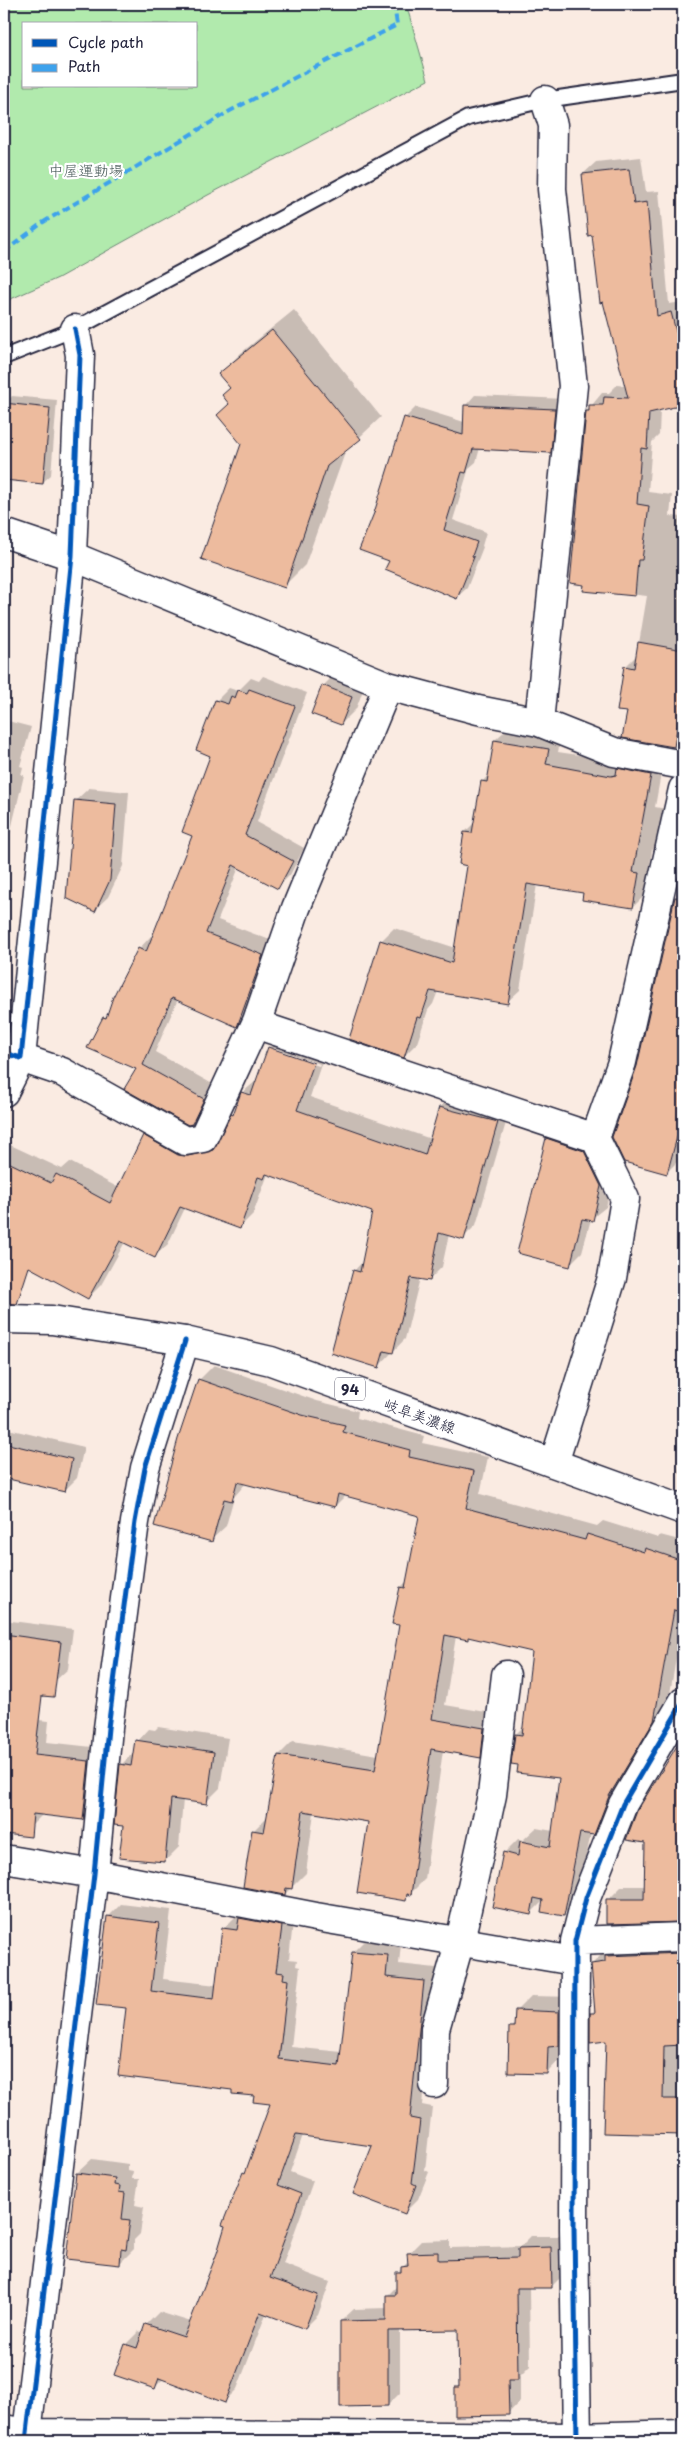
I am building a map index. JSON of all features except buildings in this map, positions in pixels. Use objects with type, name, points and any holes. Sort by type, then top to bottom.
[{"type":"street","points":[[539,722],[573,386],[552,189],[553,125],[545,100]]},
{"type":"street","points":[[4,1092],[13,1056],[72,556],[80,355],[75,328]]},
{"type":"street","points":[[4,533],[72,556],[388,686],[478,710],[539,722],[614,752],[683,764]]},
{"type":"street","points":[[13,1056],[62,1072],[185,1141],[202,1138],[257,1021],[296,908],[388,686]]},
{"type":"street","points":[[595,1138],[622,1062],[683,789]]},
{"type":"street","points":[[257,1021],[270,1029],[376,1066],[595,1138],[625,1199],[612,1278],[554,1463]]},
{"type":"street","name":"岐阜美濃線","points":[[4,1319],[52,1320],[185,1341],[271,1361],[683,1510]]},
{"type":"street","points":[[185,1341],[145,1468],[135,1522],[108,1728],[94,1874],[19,2434],[577,2439],[683,2434]]},
{"type":"street","points":[[434,2084],[435,2029],[460,1941],[492,1795],[506,1674]]},
{"type":"street","points":[[577,2439],[575,1951],[586,1898],[623,1804],[683,1702]]},
{"type":"street","points":[[4,1859],[94,1874],[316,1918],[460,1941],[575,1951],[683,1937]]},
{"type":"lane","points":[[4,357],[75,328],[468,118],[545,100],[683,80]]},
{"type":"green space","name":"中屋運動場","points":[[4,4],[406,4],[428,80],[208,195],[58,278],[4,302]]},
{"type":"marked path","points":[[4,252],[42,223],[230,111],[397,25],[394,4]]},
{"type":"cycle path","points":[[4,1053],[21,1058],[72,556],[80,355],[75,329]]},
{"type":"cycle path","points":[[26,2441],[94,1874],[108,1728],[135,1522],[145,1468],[185,1341]]},
{"type":"cycle path","points":[[577,2441],[574,2228],[575,1941],[586,1898],[623,1804],[683,1702]]}]
